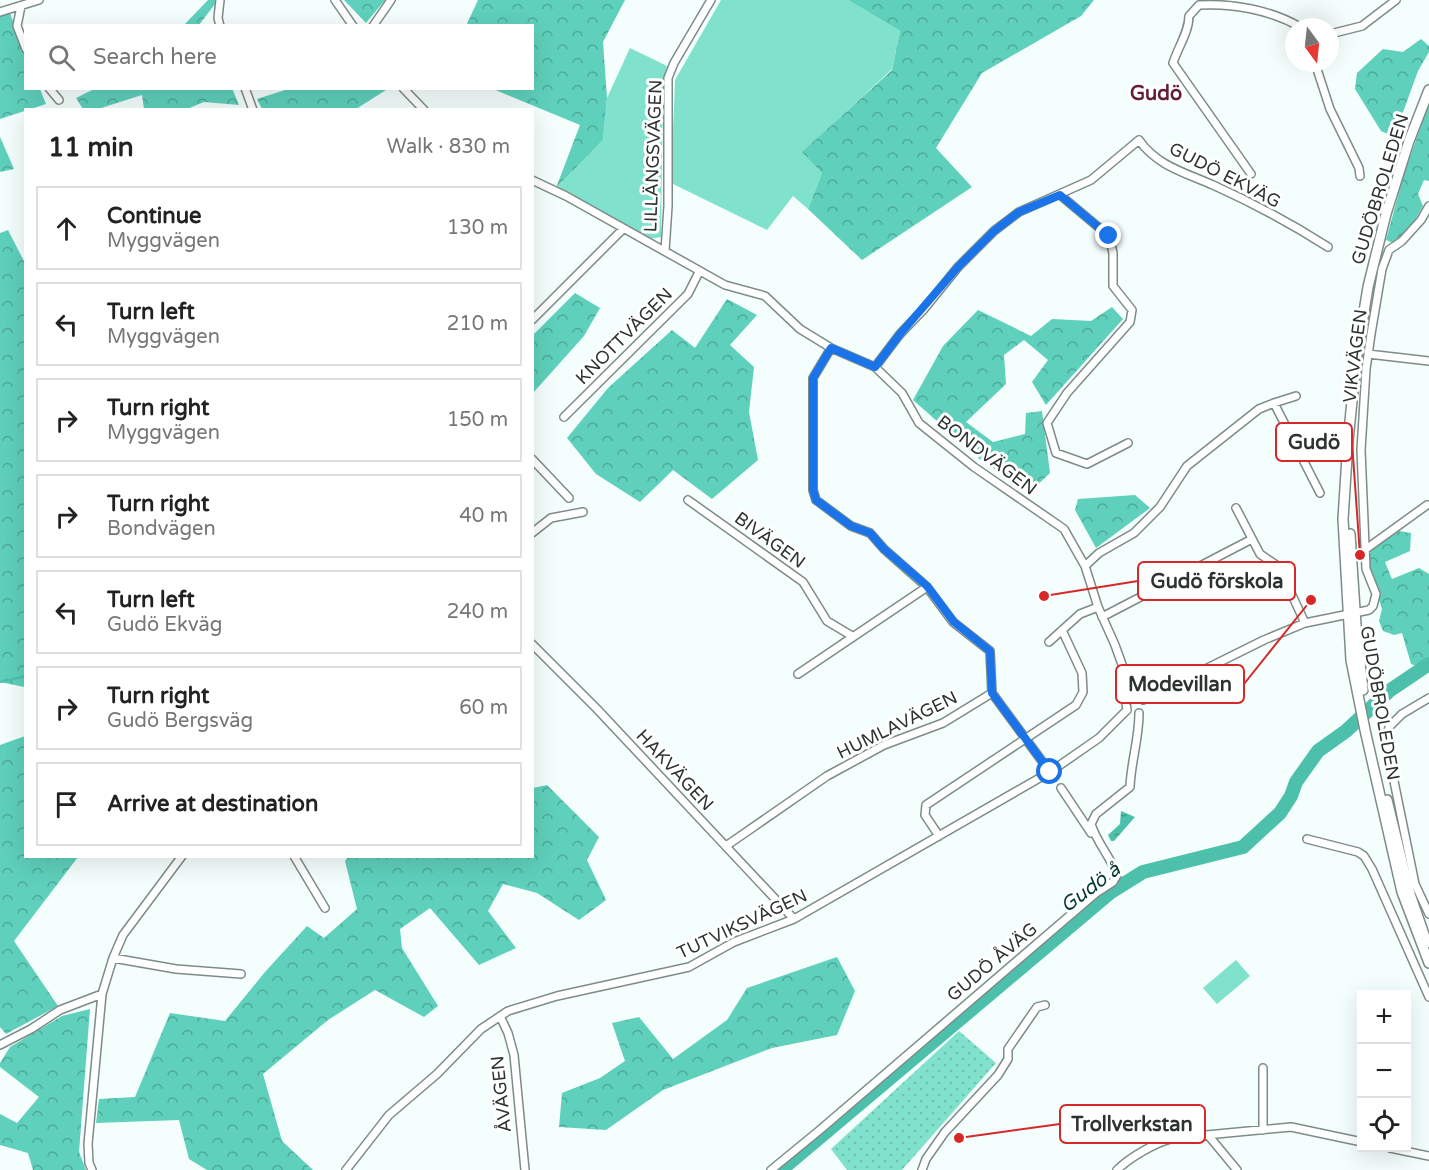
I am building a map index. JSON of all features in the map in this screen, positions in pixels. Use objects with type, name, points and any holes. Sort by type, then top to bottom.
[{"type":"main road","name":"GUDÖBROLEDEN","points":[[1429,90],[1409,141],[1386,214],[1371,277],[1356,361],[1347,441],[1351,614],[1363,706],[1402,892],[1429,963]]},
{"type":"main road","name":"GUDÖBROLEDEN","points":[[1367,728],[1410,894],[1429,948]]},
{"type":"street","points":[[0,12],[39,0]]},
{"type":"street","points":[[220,0],[220,24]]},
{"type":"street","points":[[334,0],[352,24]]},
{"type":"street","points":[[374,24],[391,0]]},
{"type":"street","name":"LILLÄNGSVÄGEN","points":[[664,251],[668,206],[668,78],[674,63],[711,0]]},
{"type":"street","points":[[1339,32],[1362,26],[1396,0]]},
{"type":"street","points":[[1251,174],[1173,63],[1189,25],[1189,15],[1199,5],[1215,4],[1253,10],[1285,20]]},
{"type":"street","points":[[21,6],[17,26],[24,44]]},
{"type":"street","points":[[1318,72],[1330,109],[1359,168],[1360,176]]},
{"type":"street","points":[[51,90],[59,100]]},
{"type":"street","points":[[246,90],[252,108]]},
{"type":"street","points":[[405,90],[422,108]]},
{"type":"street","name":"GUDÖ EKVÄG","points":[[875,367],[900,334],[958,267],[994,231],[1019,212],[1090,180],[1139,140],[1146,150],[1183,174],[1213,185],[1301,230],[1328,247]]},
{"type":"street","name":"BONDVÄGEN","points":[[534,181],[566,196],[725,285],[765,296],[800,329],[831,348],[875,367],[902,393],[919,423],[974,468],[1064,529],[1085,566],[1098,607],[1133,696]]},
{"type":"street","points":[[1060,195],[1109,236],[1113,254],[1113,286],[1132,310],[1130,322],[1067,393],[1047,423],[1056,453],[1087,464],[1128,443]]},
{"type":"street","name":"VIKVÄGEN","points":[[1351,614],[1368,610],[1373,606],[1376,594],[1366,569],[1361,450],[1368,354],[1382,269],[1389,250],[1402,241],[1421,220],[1429,206]]},
{"type":"street","points":[[534,318],[623,229]]},
{"type":"street","name":"KNOTTVÄGEN","points":[[564,417],[688,294],[699,272]]},
{"type":"street","points":[[831,348],[813,378],[813,490],[816,500],[851,526],[870,533],[884,549],[927,586],[954,622],[990,651],[992,693],[1050,772]]},
{"type":"street","points":[[1368,354],[1429,361]]},
{"type":"street","points":[[1085,566],[1099,553],[1134,533],[1160,507],[1187,466],[1251,414],[1259,408],[1296,396]]},
{"type":"street","points":[[1274,403],[1320,493]]},
{"type":"street","points":[[534,461],[569,498]]},
{"type":"street","name":"BIVÄGEN","points":[[688,500],[803,582],[827,621],[852,636]]},
{"type":"street","points":[[1366,549],[1427,505]]},
{"type":"street","points":[[1236,508],[1260,554],[1279,567],[1305,623]]},
{"type":"street","points":[[534,531],[551,518],[583,512]]},
{"type":"street","points":[[1102,617],[1252,539]]},
{"type":"street","points":[[798,674],[927,586]]},
{"type":"street","points":[[1049,642],[1080,614],[1098,607]]},
{"type":"street","points":[[1139,713],[1133,714],[1127,710],[1127,699],[1133,696],[1143,700],[1264,640],[1305,623],[1351,614]]},
{"type":"street","points":[[939,836],[925,815],[926,805],[1076,705],[1083,692],[1082,673],[1062,630]]},
{"type":"street","name":"HAKVÄGEN","points":[[534,646],[794,919]]},
{"type":"street","name":"HUMLAVÄGEN","points":[[726,846],[828,776],[884,745],[943,723],[992,693]]},
{"type":"street","points":[[1429,698],[1402,714],[1389,727],[1386,742],[1415,884],[1429,914]]},
{"type":"street","points":[[1096,840],[1091,824],[1096,813],[1130,787],[1130,774],[1138,742],[1139,713],[1144,707],[1143,700]]},
{"type":"street","name":"TUTVIKSVÄGEN","points":[[346,1170],[389,1115],[437,1074],[481,1029],[508,1011],[558,996],[689,967],[734,942],[794,919],[1050,772],[1098,738],[1127,710]]},
{"type":"street","points":[[1061,788],[1096,840]]},
{"type":"street","points":[[1307,839],[1349,848],[1364,856],[1429,997]]},
{"type":"street","name":"GUDÖ ÅVÄG","points":[[771,1170],[1096,893],[1113,882],[1117,875],[1112,861],[1096,840]]},
{"type":"street","points":[[92,1170],[89,1163],[88,1144],[102,994],[123,935],[181,858]]},
{"type":"street","points":[[295,858],[325,908]]},
{"type":"street","points":[[113,958],[176,969],[241,974]]},
{"type":"street","points":[[0,1045],[32,1029],[60,1010],[102,994]]},
{"type":"street","points":[[922,1170],[945,1132],[998,1075],[1008,1059],[1008,1049],[1037,1006],[1045,1005]]},
{"type":"street","name":"ÅVÄGEN","points":[[500,1016],[508,1033],[514,1056],[525,1170]]},
{"type":"street","points":[[1263,1068],[1263,1130]]},
{"type":"street","points":[[1117,1170],[1127,1161],[1167,1140],[1208,1135],[1291,1127],[1357,1141]]},
{"type":"street","points":[[1208,1135],[1237,1170]]},
{"type":"street","points":[[1410,1152],[1429,1156]]},
{"type":"shaded area","points":[[721,0],[848,0],[900,31],[892,69],[803,152],[822,173],[808,209],[793,196],[767,230],[671,183],[675,80]]},
{"type":"shaded area","points":[[630,48],[667,66],[663,81],[661,237],[650,239],[556,188],[603,140],[607,98]]},
{"type":"shaded area","points":[[1236,960],[1250,976],[1217,1004],[1203,988]]},
{"type":"shaded area","points":[[959,1031],[996,1063],[902,1170],[847,1170],[831,1149]]},
{"type":"green space","points":[[208,0],[218,0],[200,24],[185,24]]},
{"type":"green space","points":[[344,0],[385,0],[366,23]]},
{"type":"green space","points":[[478,0],[625,0],[603,42],[607,98],[603,140],[556,188],[580,125],[495,90],[534,90],[534,24],[467,24]]},
{"type":"green space","points":[[848,0],[1094,0],[1081,16],[982,73],[936,148],[972,187],[862,260],[808,209],[822,173],[802,152],[892,70],[900,31]]},
{"type":"green space","points":[[10,13],[24,49],[24,90],[40,90],[46,104],[24,108],[24,111],[0,119],[0,15]]},
{"type":"green space","points":[[1421,39],[1429,46],[1429,52],[1418,71],[1394,137],[1381,131],[1355,89],[1357,73],[1383,49],[1403,52]]},
{"type":"green space","points":[[92,90],[233,90],[239,105],[204,102],[189,108],[144,108],[142,95],[101,108],[82,108],[76,98]]},
{"type":"green space","points":[[285,90],[386,90],[358,108],[262,108],[257,99]]},
{"type":"green space","points":[[1429,103],[1429,181],[1424,180],[1418,194],[1423,206],[1410,229],[1393,243],[1386,240],[1404,174]]},
{"type":"green space","points":[[0,137],[14,169],[0,172]]},
{"type":"green space","points":[[8,230],[24,261],[24,687],[0,682],[0,233]]},
{"type":"green space","points":[[575,293],[600,308],[584,336],[534,392],[534,334]]},
{"type":"green space","points":[[727,299],[757,315],[730,345],[754,367],[749,412],[758,460],[712,499],[673,470],[640,502],[596,474],[567,438],[608,388],[672,330],[695,348]]},
{"type":"green space","points":[[1112,307],[1123,319],[1046,405],[1032,382],[1048,360],[1024,340],[1004,355],[1006,384],[966,422],[993,442],[1025,434],[1026,413],[1042,411],[1050,473],[1030,492],[981,460],[913,400],[943,346],[978,310],[1031,336],[1052,319],[1091,321]]},
{"type":"green space","points":[[1135,495],[1150,508],[1096,548],[1075,510],[1078,499]]},
{"type":"green space","points":[[1398,531],[1411,533],[1410,551],[1385,562],[1392,579],[1419,568],[1429,574],[1429,661],[1419,667],[1411,664],[1402,633],[1394,635],[1383,631],[1379,621],[1382,609],[1370,571],[1370,551]]},
{"type":"green space","points":[[24,736],[24,858],[77,858],[14,941],[58,1006],[6,1034],[0,1027],[0,745]]},
{"type":"green space","points":[[547,785],[599,837],[587,860],[606,900],[579,920],[537,893],[503,884],[488,911],[516,948],[479,965],[430,908],[400,929],[402,948],[438,1006],[424,1017],[375,990],[328,1020],[263,1074],[282,1141],[313,1170],[207,1170],[189,1159],[179,1120],[96,1123],[99,1099],[135,1097],[170,1013],[225,1021],[307,926],[324,938],[357,909],[345,861],[347,858],[534,858],[534,788]]},
{"type":"green space","points":[[837,957],[855,991],[837,1035],[772,1048],[663,1090],[606,1130],[559,1127],[562,1093],[600,1078],[625,1061],[612,1023],[639,1017],[673,1059],[727,1020],[747,988]]},
{"type":"green space","points":[[90,1009],[79,1152],[86,1170],[33,1170],[28,1153],[0,1145],[0,1114],[17,1123],[39,1097],[0,1067],[0,1063],[10,1047],[62,1016]]},
{"type":"water","points":[[1121,811],[1135,817],[1114,841],[1111,841],[1108,835],[1120,824]]},
{"type":"waterway","name":"Gudö å","points":[[781,1170],[1111,892],[1143,872],[1243,847],[1280,813],[1291,796],[1296,782],[1318,751],[1346,731],[1389,691],[1429,664]]},
{"type":"waterway","points":[[0,682],[24,676]]},
{"type":"place","name":"Gudö","points":[[1360,555]]},
{"type":"place","name":"Gudö förskola","points":[[1044,596]]},
{"type":"place","name":"Modevillan","points":[[1311,600]]},
{"type":"place","name":"Trollverkstan","points":[[959,1138]]},
{"type":"district","name":"Gudö","points":[[1156,93]]},
{"type":"route","points":[[1050,772],[992,693],[990,651],[954,622],[927,586],[884,549],[870,533],[851,526],[816,500],[813,490],[813,378],[831,348],[875,367],[900,334],[958,267],[994,231],[1019,212],[1060,195],[1109,236]]}]
